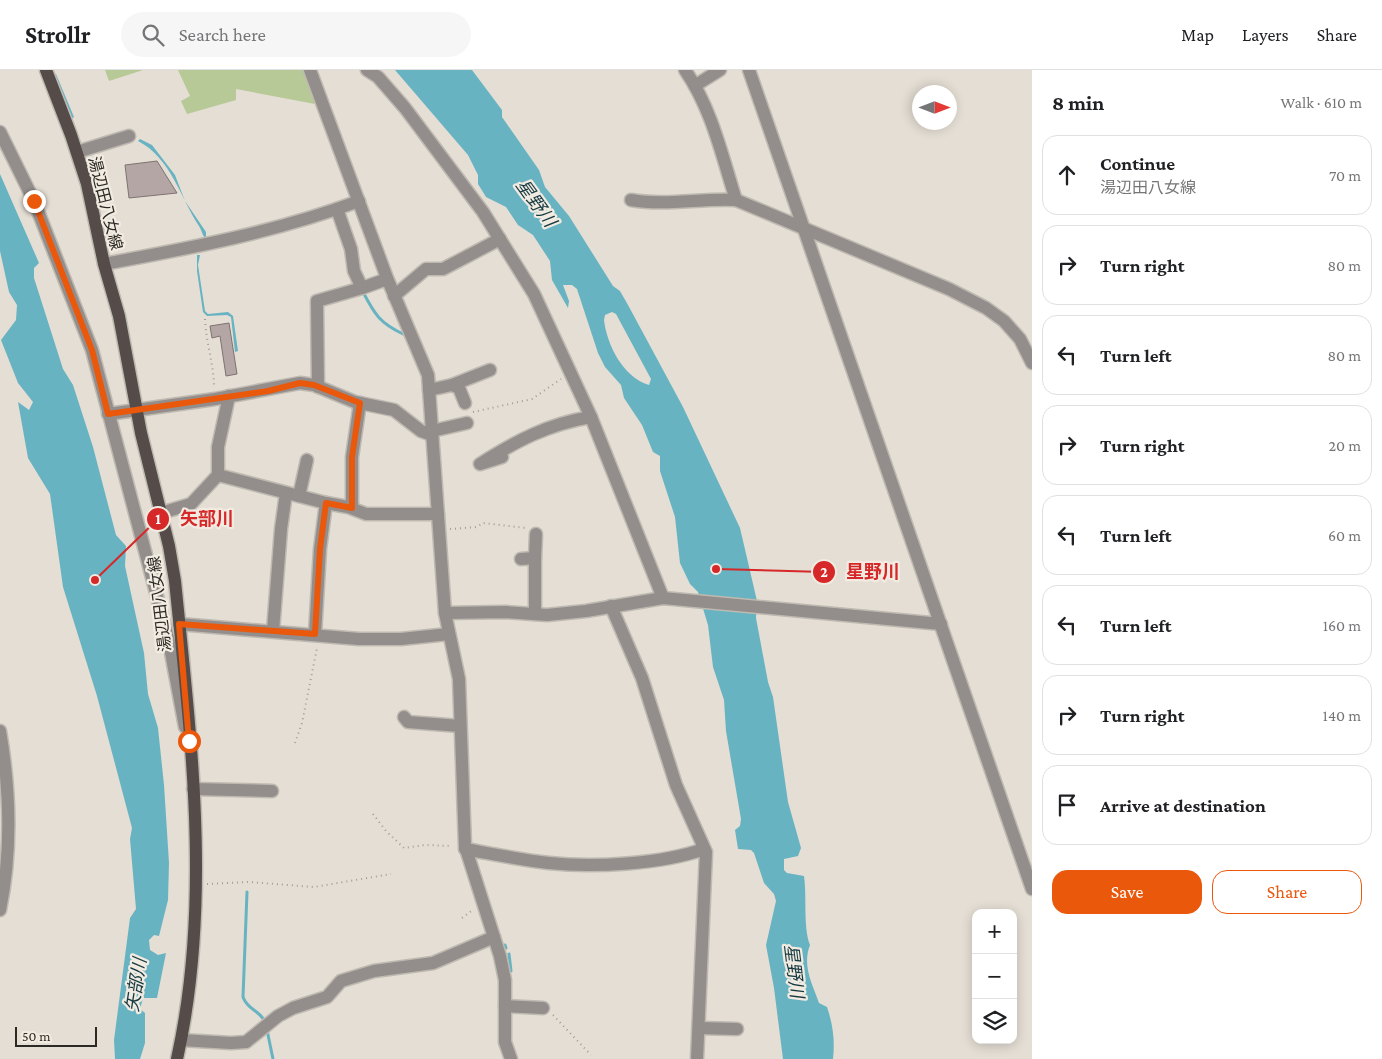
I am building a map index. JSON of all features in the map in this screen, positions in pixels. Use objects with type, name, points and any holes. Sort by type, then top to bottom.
[{"type":"main road","name":"湯辺田八女線","points":[[46,70],[87,184],[104,264],[119,316],[137,408],[169,546],[179,619],[196,828],[196,885],[189,988],[177,1059]]},
{"type":"street","points":[[310,70],[387,279],[428,375],[445,613],[458,679],[465,848],[494,937],[505,980],[506,1042],[509,1057]]},
{"type":"street","points":[[367,70],[378,77],[405,108],[482,212],[534,294],[592,417],[663,598]]},
{"type":"street","points":[[686,70],[696,85],[710,116],[736,200]]},
{"type":"street","points":[[696,85],[720,70]]},
{"type":"street","points":[[749,70],[1032,889]]},
{"type":"street","points":[[0,132],[34,201],[92,350],[161,614],[189,741]]},
{"type":"street","points":[[77,152],[129,136]]},
{"type":"street","points":[[631,200],[645,202],[710,199],[736,200],[949,289],[986,308],[1004,321],[1020,339],[1032,363]]},
{"type":"street","points":[[104,264],[226,241],[313,219],[359,202]]},
{"type":"street","points":[[338,210],[351,249],[354,271],[362,288]]},
{"type":"street","points":[[394,296],[426,269],[443,270],[500,239]]},
{"type":"street","points":[[318,387],[317,301],[387,279]]},
{"type":"street","points":[[429,390],[452,385],[490,370]]},
{"type":"street","points":[[108,414],[137,408],[268,391],[300,383],[318,387],[360,403],[394,410],[421,431],[432,433],[468,413],[459,388],[452,385]]},
{"type":"street","points":[[161,513],[192,504],[218,475],[218,447],[229,396]]},
{"type":"street","points":[[352,508],[352,457],[360,403]]},
{"type":"street","points":[[502,457],[480,464],[539,430],[564,421],[592,417]]},
{"type":"street","points":[[274,631],[281,529],[307,460]]},
{"type":"street","points":[[218,475],[352,508],[366,514],[438,514]]},
{"type":"street","points":[[317,635],[320,549],[326,503]]},
{"type":"street","points":[[535,614],[536,534]]},
{"type":"street","points":[[521,558],[535,558]]},
{"type":"street","points":[[445,613],[535,614],[586,611],[663,598],[941,624]]},
{"type":"street","points":[[611,606],[642,678],[676,785],[704,849],[697,1059]]},
{"type":"street","points":[[161,614],[179,619],[274,631],[359,639],[401,639],[449,634]]},
{"type":"street","points":[[404,718],[408,722],[460,726]]},
{"type":"street","points":[[0,731],[6,762],[9,834],[0,910]]},
{"type":"street","points":[[193,789],[272,791]]},
{"type":"street","points":[[465,848],[550,863],[612,864],[691,854],[704,849]]},
{"type":"street","points":[[181,1040],[246,1042],[278,1016],[293,1008],[315,1003],[327,997],[341,981],[374,971],[433,963],[494,937]]},
{"type":"street","points":[[506,1006],[543,1008]]},
{"type":"street","points":[[699,1028],[737,1029]]},
{"type":"path","points":[[205,319],[206,340],[214,374],[215,399]]},
{"type":"path","points":[[468,413],[532,398],[571,372]]},
{"type":"path","points":[[439,530],[477,527],[482,523],[504,524],[515,528],[531,529],[536,534]]},
{"type":"path","points":[[295,743],[302,722],[317,635]]},
{"type":"path","points":[[373,814],[386,831],[404,848],[425,845],[465,848]]},
{"type":"path","points":[[196,885],[249,882],[314,887],[391,874]]},
{"type":"path","points":[[462,918],[474,909],[484,908]]},
{"type":"path","points":[[543,1008],[549,1010],[590,1055]]},
{"type":"green space","points":[[105,70],[143,70],[109,81]]},
{"type":"green space","points":[[178,70],[303,70],[315,104],[236,89],[236,100],[187,114],[181,101],[190,96]]},
{"type":"water","name":"星野川","points":[[395,70],[472,70],[502,110],[502,117],[539,170],[545,187],[569,216],[613,286],[620,291],[683,407],[740,528],[757,601],[756,618],[768,682],[773,697],[788,802],[801,848],[798,856],[784,859],[784,870],[787,873],[804,876],[806,921],[810,945],[807,967],[819,1003],[827,1007],[829,1014],[834,1039],[833,1059],[783,1059],[774,988],[766,945],[776,901],[774,894],[764,883],[754,853],[751,850],[738,849],[735,830],[740,826],[741,819],[726,731],[724,700],[713,667],[708,625],[698,592],[690,584],[680,563],[675,517],[660,471],[660,456],[653,452],[642,425],[624,398],[621,385],[605,367],[598,353],[577,289],[572,285],[563,285],[569,301],[568,308],[552,280],[550,261],[533,235],[518,225],[506,207],[486,197],[478,184],[478,175],[468,155]],"holes":[[[612,312],[616,314],[651,379],[649,385],[631,375],[624,368],[613,349],[604,320],[605,315]]]},
{"type":"water","points":[[56,74],[74,117],[71,119],[54,75]]},
{"type":"water","points":[[140,139],[152,145],[175,175],[185,200],[159,157],[138,141]]},
{"type":"water","points":[[0,174],[39,263],[34,268],[34,278],[63,369],[73,385],[93,447],[116,535],[126,546],[125,566],[144,653],[148,694],[158,728],[169,863],[168,900],[159,936],[154,935],[149,940],[150,950],[158,955],[166,953],[157,998],[143,998],[140,1009],[145,1013],[145,1043],[140,1059],[115,1059],[114,1040],[130,918],[136,909],[130,839],[132,828],[97,696],[63,587],[50,494],[28,458],[18,402],[29,410],[33,402],[18,383],[1,340],[16,320],[17,305],[9,292],[0,251]]},
{"type":"water","points":[[186,202],[206,232],[206,239],[192,215]]},
{"type":"water","points":[[197,255],[200,255],[198,265],[205,311],[208,314],[228,312],[233,316],[238,351],[235,352],[231,317],[227,315],[207,316],[203,312],[197,271]]},
{"type":"building","points":[[157,161],[177,193],[129,198],[125,165]]},
{"type":"building","points":[[229,323],[237,374],[226,376],[220,336],[212,338],[210,326]]},
{"type":"waterway","points":[[89,169],[92,181]]},
{"type":"waterway","points":[[363,292],[379,318],[403,334]]},
{"type":"waterway","points":[[247,892],[243,997],[247,1004],[264,1020]]},
{"type":"waterway","points":[[509,954],[511,971]]},
{"type":"waterway","points":[[267,1030],[273,1059]]},
{"type":"place","name":"星野川","points":[[716,569]]},
{"type":"place","name":"矢部川","points":[[95,580]]},
{"type":"route","points":[[34,201],[92,350],[108,414],[137,408],[268,391],[300,383],[329,390],[360,403],[352,457],[352,508],[326,503],[320,549],[320,575],[315,634],[179,624],[189,741]]}]
